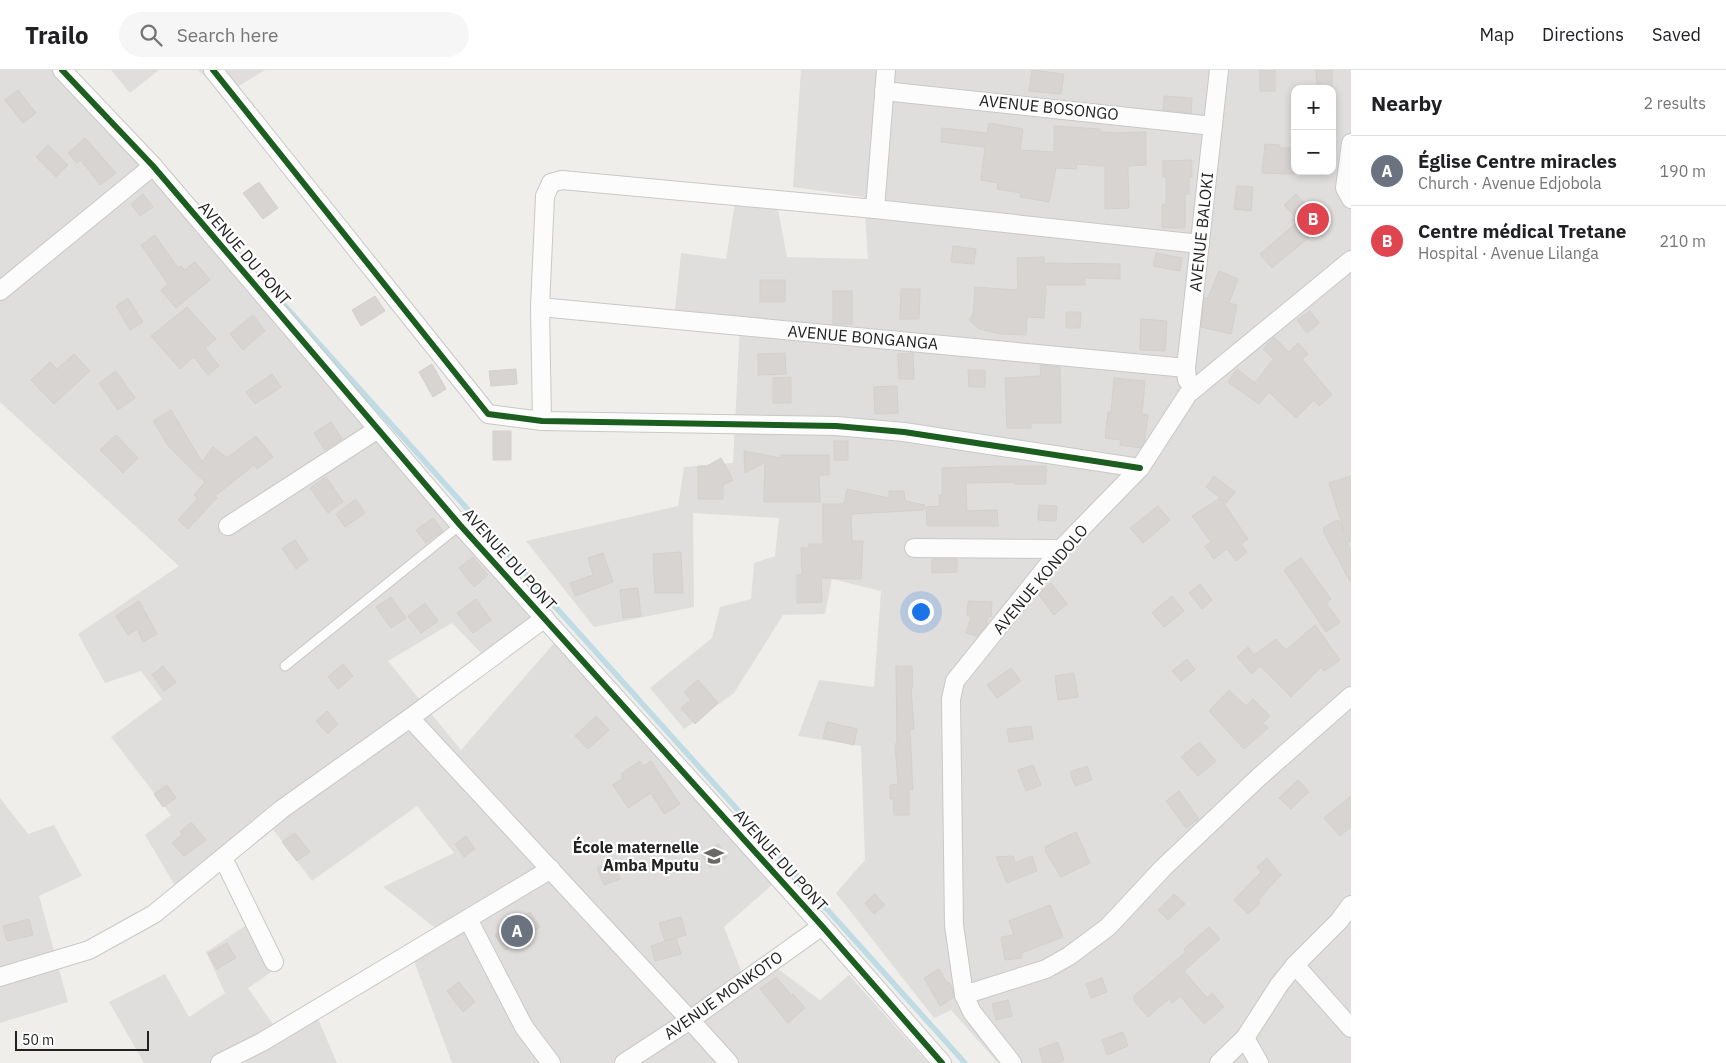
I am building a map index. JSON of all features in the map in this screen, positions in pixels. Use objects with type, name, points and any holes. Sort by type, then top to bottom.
[{"type":"street","name":"AVENUE DU PONT","points":[[62,70],[153,166],[460,525],[822,926],[942,1063]]},
{"type":"street","points":[[213,70],[488,414],[542,421],[836,426],[904,432],[1140,468]]},
{"type":"street","points":[[875,209],[886,70]]},
{"type":"street","name":"AVENUE BALOKI","points":[[1188,394],[1186,368],[1220,70]]},
{"type":"street","name":"AVENUE BOSONGO","points":[[884,91],[1213,126]]},
{"type":"street","points":[[1351,143],[1346,188],[1351,199]]},
{"type":"street","points":[[0,291],[153,166]]},
{"type":"street","points":[[542,421],[540,307],[545,196],[551,183],[557,181],[875,209],[1200,244]]},
{"type":"street","name":"AVENUE KONDOLO","points":[[964,995],[954,925],[951,699],[955,681],[1061,549],[1140,468],[1188,394],[1351,260]]},
{"type":"street","name":"AVENUE BONGANGA","points":[[540,307],[1186,368]]},
{"type":"street","points":[[228,526],[378,429]]},
{"type":"street","points":[[914,548],[1061,549]]},
{"type":"street","points":[[0,977],[90,950],[154,914],[282,809],[410,718],[545,618]]},
{"type":"street","points":[[1012,1063],[972,1012],[964,995],[1046,969],[1069,956],[1108,928],[1163,868],[1259,777],[1351,696]]},
{"type":"street","points":[[410,718],[729,1063]]},
{"type":"street","points":[[223,858],[274,962]]},
{"type":"street","points":[[220,1063],[262,1042],[551,869]]},
{"type":"street","points":[[1219,1063],[1244,1038],[1295,965],[1339,922],[1351,905]]},
{"type":"street","points":[[468,919],[524,1028],[551,1063]]},
{"type":"street","name":"AVENUE MONKOTO","points":[[624,1063],[690,1020],[822,926]]},
{"type":"street","points":[[1295,965],[1351,1028]]},
{"type":"street","points":[[1244,1038],[1259,1063]]},
{"type":"lane","points":[[285,666],[460,525]]},
{"type":"shaded area","points":[[0,70],[59,70],[536,618],[484,656],[452,623],[388,661],[461,750],[555,642],[773,884],[724,927],[743,976],[767,961],[820,1000],[849,975],[928,1063],[452,1063],[413,958],[448,938],[383,887],[454,853],[417,806],[312,881],[272,828],[184,901],[145,835],[171,815],[111,737],[162,699],[141,671],[105,683],[78,634],[179,566],[0,402]]},
{"type":"shaded area","points":[[111,70],[159,70],[130,93]]},
{"type":"shaded area","points":[[198,70],[265,70],[224,95]]},
{"type":"shaded area","points":[[801,70],[1351,70],[1351,1063],[998,1063],[951,1010],[934,1018],[836,893],[865,860],[861,746],[798,736],[819,680],[874,687],[881,591],[832,579],[825,614],[783,615],[734,693],[684,729],[650,688],[712,638],[720,607],[751,599],[754,563],[775,556],[779,518],[693,513],[694,607],[594,627],[526,541],[678,506],[684,467],[733,463],[740,324],[674,320],[681,253],[726,259],[735,203],[778,209],[787,257],[868,259],[864,197],[793,187]]},
{"type":"shaded area","points":[[0,798],[28,834],[54,825],[82,876],[39,896],[68,1002],[0,1023]]},
{"type":"shaded area","points":[[257,918],[280,966],[248,988],[275,1027],[313,1007],[337,1063],[144,1063],[109,1002],[165,974],[189,1017],[225,993],[206,952]]},
{"type":"building","points":[[1032,70],[1064,74],[1061,94],[1029,91]]},
{"type":"building","points":[[1260,70],[1275,70],[1275,91],[1260,91]]},
{"type":"building","points":[[1316,70],[1332,70],[1332,85],[1317,85]]},
{"type":"building","points":[[18,90],[36,113],[23,123],[5,100]]},
{"type":"building","points":[[1164,96],[1192,98],[1191,113],[1163,110]]},
{"type":"building","points":[[989,123],[1023,129],[1020,150],[1054,152],[1054,126],[1100,129],[1100,132],[1146,132],[1146,165],[1128,166],[1129,208],[1105,209],[1105,166],[1077,164],[1076,169],[1056,168],[1049,202],[1020,197],[1021,193],[997,189],[998,183],[981,180],[985,147],[941,142],[942,128],[987,133]]},
{"type":"building","points":[[85,138],[116,173],[100,185],[81,160],[77,163],[68,153]]},
{"type":"building","points":[[1265,144],[1280,145],[1280,148],[1291,148],[1291,174],[1262,173]]},
{"type":"building","points":[[48,145],[68,165],[56,177],[36,157]]},
{"type":"building","points":[[1192,160],[1189,194],[1185,194],[1185,228],[1162,228],[1162,205],[1166,204],[1166,177],[1163,177],[1163,161]]},
{"type":"building","points":[[259,182],[278,208],[263,219],[243,193]]},
{"type":"building","points":[[1237,186],[1253,187],[1251,211],[1234,209]]},
{"type":"building","points":[[143,194],[153,207],[140,216],[131,204]]},
{"type":"building","points":[[1296,194],[1308,207],[1313,203],[1329,221],[1272,268],[1260,254],[1296,223],[1293,220],[1296,218],[1284,205]]},
{"type":"building","points":[[155,235],[178,268],[181,266],[185,270],[195,262],[210,280],[176,308],[161,290],[168,284],[141,245]]},
{"type":"building","points":[[953,246],[976,249],[974,264],[951,262]]},
{"type":"building","points":[[1156,253],[1182,258],[1180,271],[1153,266]]},
{"type":"building","points":[[1044,257],[1044,263],[1120,264],[1120,279],[1085,278],[1085,285],[1046,285],[1044,318],[1027,317],[1026,335],[1002,334],[979,329],[969,320],[973,315],[975,287],[1018,290],[1017,258]]},
{"type":"building","points":[[1219,271],[1238,279],[1229,303],[1237,305],[1231,334],[1201,327],[1204,298],[1208,298]]},
{"type":"building","points":[[760,280],[785,280],[785,302],[760,302]]},
{"type":"building","points":[[901,289],[920,289],[919,319],[900,319]]},
{"type":"building","points":[[833,291],[852,291],[852,324],[833,324]]},
{"type":"building","points":[[375,296],[385,311],[361,326],[352,310]]},
{"type":"building","points":[[128,298],[143,322],[130,330],[116,306]]},
{"type":"building","points":[[187,307],[216,339],[205,348],[219,366],[208,375],[194,357],[180,369],[151,336]]},
{"type":"building","points":[[1310,311],[1319,323],[1307,333],[1297,320]]},
{"type":"building","points":[[1066,312],[1081,312],[1080,328],[1066,328]]},
{"type":"building","points":[[253,315],[265,331],[243,350],[230,334]]},
{"type":"building","points":[[1141,319],[1167,321],[1165,351],[1140,350]]},
{"type":"building","points":[[1274,337],[1289,352],[1298,343],[1308,354],[1302,359],[1332,395],[1319,406],[1314,400],[1296,418],[1269,392],[1259,404],[1228,382],[1237,369],[1255,383],[1273,359],[1263,349]]},
{"type":"building","points":[[785,353],[786,374],[758,375],[758,354]]},
{"type":"building","points":[[913,353],[914,379],[899,379],[898,354]]},
{"type":"building","points":[[74,354],[90,371],[54,404],[31,380],[50,362],[57,369]]},
{"type":"building","points":[[432,364],[446,389],[433,397],[419,372]]},
{"type":"building","points":[[1040,365],[1060,367],[1061,423],[1031,423],[1031,428],[1007,428],[1005,378],[1041,376]]},
{"type":"building","points":[[516,369],[517,384],[491,386],[489,371]]},
{"type":"building","points":[[968,370],[985,370],[985,387],[969,387]]},
{"type":"building","points":[[116,371],[135,398],[118,410],[99,383]]},
{"type":"building","points":[[272,374],[281,387],[255,404],[246,392]]},
{"type":"building","points":[[791,377],[791,403],[773,403],[773,378]]},
{"type":"building","points":[[1114,378],[1145,381],[1142,414],[1148,415],[1144,443],[1141,448],[1120,445],[1121,440],[1105,438],[1108,412],[1111,412]]},
{"type":"building","points":[[897,386],[898,413],[875,414],[874,387]]},
{"type":"building","points":[[171,410],[202,462],[213,447],[227,458],[256,436],[273,457],[257,469],[254,465],[215,496],[217,498],[188,529],[178,520],[198,498],[194,495],[205,482],[169,447],[153,421]]},
{"type":"building","points":[[331,422],[342,439],[325,450],[314,433]]},
{"type":"building","points":[[493,431],[511,431],[511,460],[493,460]]},
{"type":"building","points":[[116,435],[138,458],[123,473],[100,450]]},
{"type":"building","points":[[834,441],[848,441],[848,460],[834,460]]},
{"type":"building","points":[[744,451],[781,458],[781,455],[829,455],[829,475],[819,475],[820,502],[764,502],[765,462],[745,473]]},
{"type":"building","points":[[721,458],[733,480],[723,485],[723,499],[698,499],[698,466],[707,466]]},
{"type":"building","points":[[1046,466],[1046,484],[1015,484],[1015,482],[966,483],[967,511],[997,510],[998,526],[927,526],[926,507],[940,506],[939,495],[942,495],[942,468]]},
{"type":"building","points":[[1214,476],[1235,492],[1226,503],[1221,499],[1248,539],[1241,544],[1247,552],[1236,561],[1227,549],[1214,559],[1205,546],[1211,542],[1192,516],[1220,498],[1206,487]]},
{"type":"building","points":[[1351,476],[1351,542],[1348,542],[1346,536],[1344,537],[1351,550],[1351,583],[1324,533],[1324,527],[1338,520],[1344,531],[1329,483]]},
{"type":"building","points":[[326,477],[343,502],[328,513],[310,488]]},
{"type":"building","points":[[847,489],[889,498],[889,491],[904,491],[905,501],[925,505],[924,510],[851,514],[852,541],[863,541],[861,579],[821,578],[822,602],[797,603],[797,575],[802,575],[801,548],[809,548],[809,544],[823,544],[823,504],[844,504]]},
{"type":"building","points":[[356,499],[365,513],[345,527],[336,514]]},
{"type":"building","points":[[1039,505],[1057,506],[1056,521],[1038,520]]},
{"type":"building","points":[[1158,506],[1170,520],[1143,543],[1130,528]]},
{"type":"building","points":[[433,518],[443,531],[426,543],[416,530]]},
{"type":"building","points":[[295,540],[308,560],[296,569],[282,548]]},
{"type":"building","points":[[681,552],[683,593],[655,593],[653,554]]},
{"type":"building","points":[[603,553],[613,582],[575,596],[570,583],[593,575],[588,558]]},
{"type":"building","points":[[473,557],[488,575],[474,587],[459,568]]},
{"type":"building","points":[[1301,558],[1331,599],[1326,603],[1340,622],[1326,632],[1284,570]]},
{"type":"building","points":[[932,559],[957,559],[957,572],[932,573]]},
{"type":"building","points":[[1051,583],[1067,604],[1054,615],[1038,594]]},
{"type":"building","points":[[1200,584],[1212,600],[1202,609],[1189,593]]},
{"type":"building","points":[[638,588],[641,616],[623,618],[620,590]]},
{"type":"building","points":[[1172,596],[1184,611],[1164,627],[1152,613]]},
{"type":"building","points":[[391,597],[406,618],[391,628],[376,607]]},
{"type":"building","points":[[476,599],[491,620],[473,633],[457,613]]},
{"type":"building","points":[[139,601],[157,634],[143,642],[137,629],[128,635],[116,616]]},
{"type":"building","points":[[968,601],[992,602],[991,617],[988,616],[986,626],[977,636],[966,633],[971,616],[967,616]]},
{"type":"building","points":[[425,603],[438,621],[421,633],[408,616]]},
{"type":"building","points":[[1315,625],[1340,660],[1324,671],[1321,667],[1291,697],[1260,666],[1252,674],[1237,657],[1248,647],[1254,655],[1276,639],[1286,650]]},
{"type":"building","points":[[1187,659],[1195,670],[1181,681],[1172,671]]},
{"type":"building","points":[[343,664],[353,676],[338,689],[328,677]]},
{"type":"building","points":[[163,666],[176,682],[164,691],[152,675]]},
{"type":"building","points":[[896,666],[912,666],[913,687],[911,687],[914,729],[910,729],[913,790],[909,790],[909,815],[894,815],[893,798],[890,799],[890,785],[898,784],[895,744],[897,743]]},
{"type":"building","points":[[1011,668],[1021,681],[997,698],[987,685]]},
{"type":"building","points":[[1074,673],[1078,697],[1058,700],[1055,676]]},
{"type":"building","points":[[698,680],[718,703],[695,724],[681,708],[691,700],[684,692]]},
{"type":"building","points":[[1229,690],[1246,706],[1253,699],[1270,716],[1263,723],[1268,728],[1244,749],[1209,711]]},
{"type":"building","points":[[327,711],[338,724],[328,734],[316,721]]},
{"type":"building","points":[[596,716],[609,730],[588,749],[575,736]]},
{"type":"building","points":[[827,722],[857,729],[854,745],[823,738]]},
{"type":"building","points":[[1031,726],[1033,739],[1009,742],[1007,729]]},
{"type":"building","points":[[1199,742],[1216,761],[1198,776],[1181,757]]},
{"type":"building","points":[[640,761],[643,766],[651,761],[680,804],[664,814],[651,793],[628,808],[613,785],[623,778],[621,774]]},
{"type":"building","points":[[1033,765],[1041,785],[1026,791],[1018,770]]},
{"type":"building","points":[[1087,766],[1092,780],[1075,786],[1070,772]]},
{"type":"building","points":[[1298,780],[1309,792],[1291,809],[1279,798]]},
{"type":"building","points":[[167,785],[176,798],[163,807],[154,794]]},
{"type":"building","points":[[1179,791],[1199,819],[1186,828],[1166,801]]},
{"type":"building","points":[[1351,796],[1351,827],[1340,836],[1324,818]]},
{"type":"building","points":[[191,822],[206,840],[184,856],[172,843],[183,834],[180,832]]},
{"type":"building","points":[[1076,832],[1090,863],[1061,877],[1045,851],[1045,847]]},
{"type":"building","points":[[295,833],[310,852],[297,861],[282,842]]},
{"type":"building","points":[[466,836],[475,849],[464,857],[455,844]]},
{"type":"building","name":"École maternelle Amba Mputu","points":[[718,844],[727,857],[710,868],[701,854]]},
{"type":"building","points":[[1013,856],[1015,863],[1032,856],[1037,871],[1007,883],[996,857]]},
{"type":"building","points":[[1267,858],[1281,875],[1258,900],[1260,903],[1248,914],[1234,900],[1261,872],[1257,867]]},
{"type":"building","points":[[613,861],[620,879],[604,885],[597,868]]},
{"type":"building","points":[[875,894],[885,905],[874,914],[865,903]]},
{"type":"building","points":[[1174,894],[1185,904],[1168,920],[1158,910]]},
{"type":"building","points":[[1050,905],[1063,937],[1021,953],[1022,958],[1005,960],[1001,937],[1014,935],[1009,921]]},
{"type":"building","points":[[530,912],[540,927],[505,950],[495,935]]},
{"type":"building","points":[[681,917],[686,935],[665,941],[659,923]]},
{"type":"building","points":[[29,919],[33,935],[7,941],[3,926]]},
{"type":"building","points":[[1209,927],[1220,939],[1184,971],[1207,998],[1212,993],[1224,1007],[1204,1024],[1180,996],[1172,1003],[1169,999],[1148,1017],[1134,1001],[1134,996],[1186,952],[1184,949]]},
{"type":"building","points":[[676,938],[681,954],[655,961],[651,946]]},
{"type":"building","points":[[227,943],[236,958],[217,969],[208,954]]},
{"type":"building","points":[[939,969],[947,983],[949,982],[954,997],[940,1006],[924,978]]},
{"type":"building","points":[[776,977],[805,1008],[788,1023],[760,989]]},
{"type":"building","points":[[1102,978],[1107,992],[1091,998],[1086,984]]},
{"type":"building","points":[[459,982],[475,1002],[463,1012],[447,991]]},
{"type":"building","points":[[1008,1000],[1012,1016],[996,1020],[992,1004]]},
{"type":"building","points":[[1123,1032],[1128,1046],[1107,1055],[1102,1040]]},
{"type":"building","points":[[1058,1042],[1064,1060],[1057,1063],[1043,1063],[1039,1049]]},
{"type":"waterway","points":[[260,278],[965,1063]]},
{"type":"cycle path","points":[[62,70],[153,166],[460,525],[822,926],[942,1063]]},
{"type":"cycle path","points":[[213,70],[488,414],[542,421],[836,426],[904,432],[1140,468]]},
{"type":"place","name":"Centre médical Tretane","points":[[1313,219]]},
{"type":"place","name":"École maternelle Amba Mputu","points":[[714,856]]},
{"type":"place","name":"Église Centre miracles","points":[[517,931]]}]
